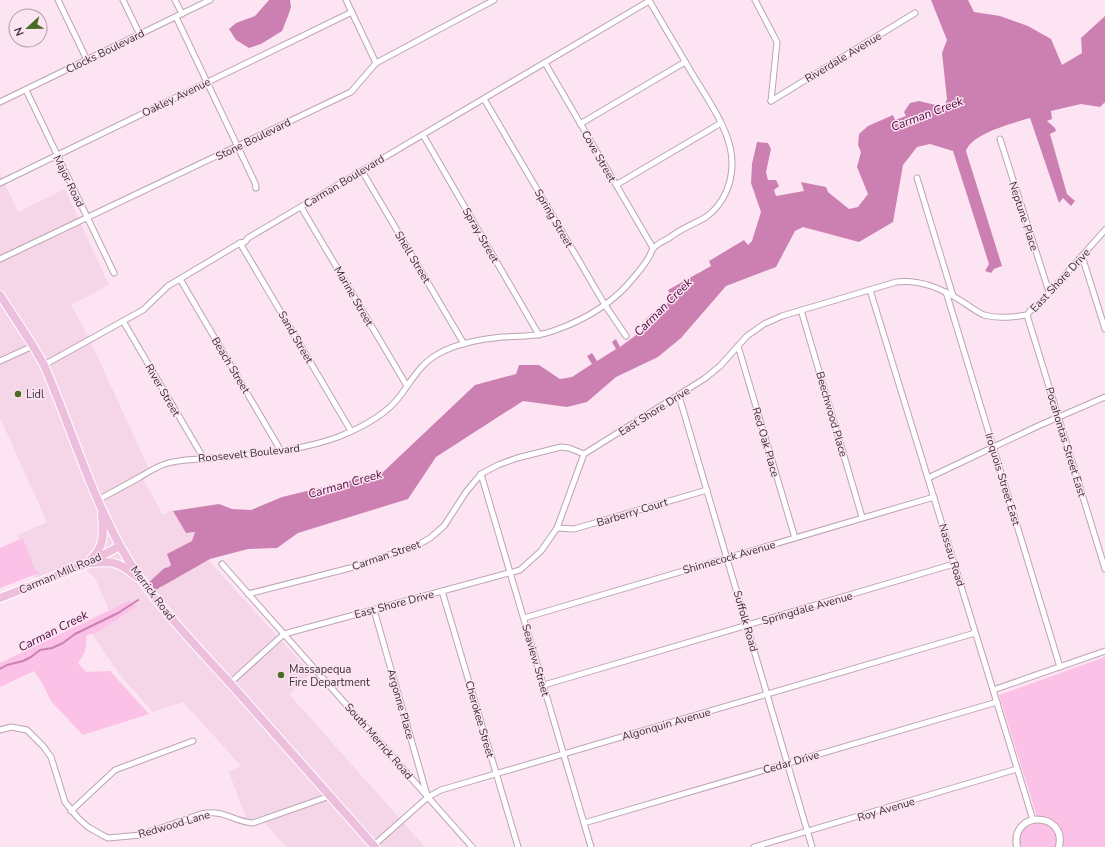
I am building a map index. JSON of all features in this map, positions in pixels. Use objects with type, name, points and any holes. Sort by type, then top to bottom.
[{"type":"main road","name":"Merrick Road","points":[[0,295],[44,365],[100,504],[120,546],[142,581],[160,604],[374,846]]},
{"type":"main road","points":[[86,564],[98,553],[102,545],[104,532],[100,504]]},
{"type":"main road","name":"Carman Mill Road","points":[[0,598],[86,564],[120,546]]},
{"type":"main road","points":[[86,564],[107,562],[117,563],[142,581]]},
{"type":"street","points":[[58,0],[87,60]]},
{"type":"street","points":[[123,0],[140,35]]},
{"type":"street","points":[[175,0],[182,14]]},
{"type":"street","name":"Clocks Boulevard","points":[[0,102],[210,0]]},
{"type":"street","points":[[346,0],[376,63]]},
{"type":"street","name":"Stone Boulevard","points":[[0,259],[351,92],[376,63],[494,0]]},
{"type":"street","name":"Riverdale Avenue","points":[[755,0],[777,42],[770,101],[915,13]]},
{"type":"street","name":"Roosevelt Boulevard","points":[[100,504],[166,464],[186,459],[204,459],[281,451],[322,442],[374,420],[399,397],[416,373],[428,360],[440,352],[464,344],[499,338],[539,335],[576,323],[605,305],[633,279],[650,256],[653,248],[682,228],[706,216],[715,209],[722,201],[730,181],[732,164],[729,142],[721,123],[649,1]]},
{"type":"street","name":"Carman Boulevard","points":[[44,365],[142,310],[168,286],[240,243],[245,242],[248,238],[649,1]]},
{"type":"street","name":"Oakley Avenue","points":[[0,183],[352,12]]},
{"type":"street","points":[[176,17],[257,186],[256,188]]},
{"type":"street","points":[[580,124],[685,62]]},
{"type":"street","name":"Cove Street","points":[[545,63],[653,248]]},
{"type":"street","name":"Major Road","points":[[26,90],[114,273]]},
{"type":"street","name":"Spring Street","points":[[484,99],[605,305],[626,336]]},
{"type":"street","points":[[616,185],[721,123]]},
{"type":"street","name":"Spray Street","points":[[423,135],[539,335]]},
{"type":"street","name":"Neptune Place","points":[[1000,140],[1049,292]]},
{"type":"street","name":"Shell Street","points":[[362,171],[464,344]]},
{"type":"street","points":[[917,178],[953,296]]},
{"type":"street","name":"Marine Street","points":[[302,207],[407,386]]},
{"type":"street","name":"East Shore Drive","points":[[230,683],[284,634],[520,570],[540,551],[557,528],[584,454],[679,396],[715,371],[747,336],[764,324],[801,310],[896,282],[906,281],[917,282],[946,292],[982,314],[988,316],[1006,318],[1027,315],[1030,310],[1042,301],[1105,230]]},
{"type":"street","name":"Sand Street","points":[[240,243],[351,431]]},
{"type":"street","points":[[1082,256],[1105,329]]},
{"type":"street","name":"Beach Street","points":[[180,279],[281,451]]},
{"type":"street","name":"Nassau Road","points":[[870,290],[1033,820]]},
{"type":"street","name":"Iroquois Street East","points":[[946,292],[1060,667]]},
{"type":"street","name":"Beechwood Place","points":[[801,310],[862,517]]},
{"type":"street","name":"Pocahontas Street East","points":[[1027,315],[1105,569]]},
{"type":"street","name":"River Street","points":[[123,321],[204,459]]},
{"type":"street","points":[[0,361],[33,346]]},
{"type":"street","name":"Red Oak Place","points":[[738,346],[794,538]]},
{"type":"street","name":"Suffolk Road","points":[[679,396],[812,847]]},
{"type":"street","points":[[928,478],[1058,417],[1105,397]]},
{"type":"street","name":"Carman Street","points":[[248,594],[350,568],[418,545],[430,538],[444,526],[466,492],[481,474],[498,465],[517,458],[561,447],[569,448],[584,454]]},
{"type":"street","name":"Seaview Street","points":[[481,474],[591,847]]},
{"type":"street","name":"Barberry Court","points":[[557,528],[574,529],[707,490]]},
{"type":"street","name":"Shinnecock Avenue","points":[[524,618],[934,497]]},
{"type":"street","name":"South Merrick Road","points":[[222,564],[472,847]]},
{"type":"street","name":"Springdale Avenue","points":[[544,685],[954,564]]},
{"type":"street","name":"Cherokee Street","points":[[442,591],[518,847]]},
{"type":"street","name":"Argonne Place","points":[[374,610],[428,797]]},
{"type":"street","name":"Algonquin Avenue","points":[[374,846],[428,797],[441,790],[976,633]]},
{"type":"street","points":[[993,690],[1105,651]]},
{"type":"street","name":"Cedar Drive","points":[[584,823],[997,702]]},
{"type":"street","name":"Redwood Lane","points":[[0,730],[11,727],[27,730],[43,746],[51,758],[65,802],[71,811],[88,827],[108,838],[141,835],[200,814],[211,812],[224,813],[244,822],[253,823],[330,796]]},
{"type":"street","points":[[71,811],[115,770],[193,740]]},
{"type":"street","name":"Roy Avenue","points":[[754,847],[1017,769]]},
{"type":"street","points":[[1017,847],[1017,836],[1020,828],[1033,820],[1043,820],[1054,826],[1060,836],[1059,847]]},
{"type":"shaded area","points":[[0,173],[18,212],[65,189],[109,285],[71,305],[89,338],[149,469],[140,473],[163,515],[172,510],[186,533],[195,532],[192,541],[168,554],[171,565],[155,579],[161,587],[208,560],[311,673],[289,694],[425,847],[286,847],[266,824],[263,815],[247,821],[229,772],[241,766],[183,702],[153,712],[120,675],[87,626],[111,615],[95,578],[88,572],[83,560],[36,580],[17,535],[47,522],[0,418]]},
{"type":"shaded area","points":[[23,538],[34,568],[39,573],[0,588],[0,548]]},
{"type":"shaded area","points":[[129,601],[137,606],[96,633],[87,635],[85,652],[78,663],[86,672],[110,671],[149,714],[83,735],[51,701],[34,671],[0,687],[0,663]]},
{"type":"shaded area","points":[[1105,657],[1105,847],[1019,847],[1018,843],[1022,828],[1038,820],[999,695]]},
{"type":"water","points":[[269,0],[290,0],[291,7],[282,31],[261,44],[249,48],[236,40],[229,29],[236,23],[255,16]]},
{"type":"water","points":[[931,0],[968,0],[974,12],[1000,16],[1028,26],[1051,39],[1062,65],[1082,53],[1081,38],[1105,16],[1105,102],[1100,107],[1081,104],[1051,111],[1052,119],[1047,121],[1055,128],[1056,131],[1050,134],[1067,194],[1075,201],[1071,206],[1063,198],[1059,203],[1030,118],[984,134],[969,145],[966,151],[1002,266],[994,269],[991,273],[985,271],[989,264],[953,151],[930,144],[917,147],[903,165],[893,222],[859,242],[803,227],[795,231],[776,267],[726,286],[681,338],[658,357],[616,377],[587,402],[567,407],[523,401],[436,457],[408,499],[298,533],[277,548],[248,549],[210,559],[161,587],[155,578],[171,565],[167,554],[192,541],[195,532],[186,533],[173,511],[219,504],[232,509],[251,510],[282,497],[382,473],[475,385],[516,374],[519,365],[539,365],[560,379],[572,377],[592,364],[587,356],[592,353],[597,361],[616,349],[612,342],[616,339],[620,347],[647,327],[645,320],[652,313],[659,319],[671,296],[668,290],[711,266],[709,261],[744,240],[748,245],[752,241],[761,212],[751,183],[752,164],[757,142],[768,143],[771,149],[766,172],[768,180],[776,180],[779,186],[774,190],[776,196],[804,191],[801,182],[826,187],[828,192],[849,209],[858,207],[868,194],[857,167],[861,152],[858,145],[859,134],[868,126],[893,115],[895,120],[906,116],[904,112],[910,103],[919,101],[944,107],[947,99],[942,53],[947,40]]},
{"type":"waterway","name":"Carman Creek","points":[[153,586],[167,573]]},
{"type":"waterway","name":"Carman Creek","points":[[0,669],[7,665],[23,661],[40,650],[52,648],[63,643],[75,634],[118,613],[138,600]]},
{"type":"place","name":"Lidl","points":[[18,394]]},
{"type":"place","name":"Massapequa Fire Department","points":[[281,675]]}]
